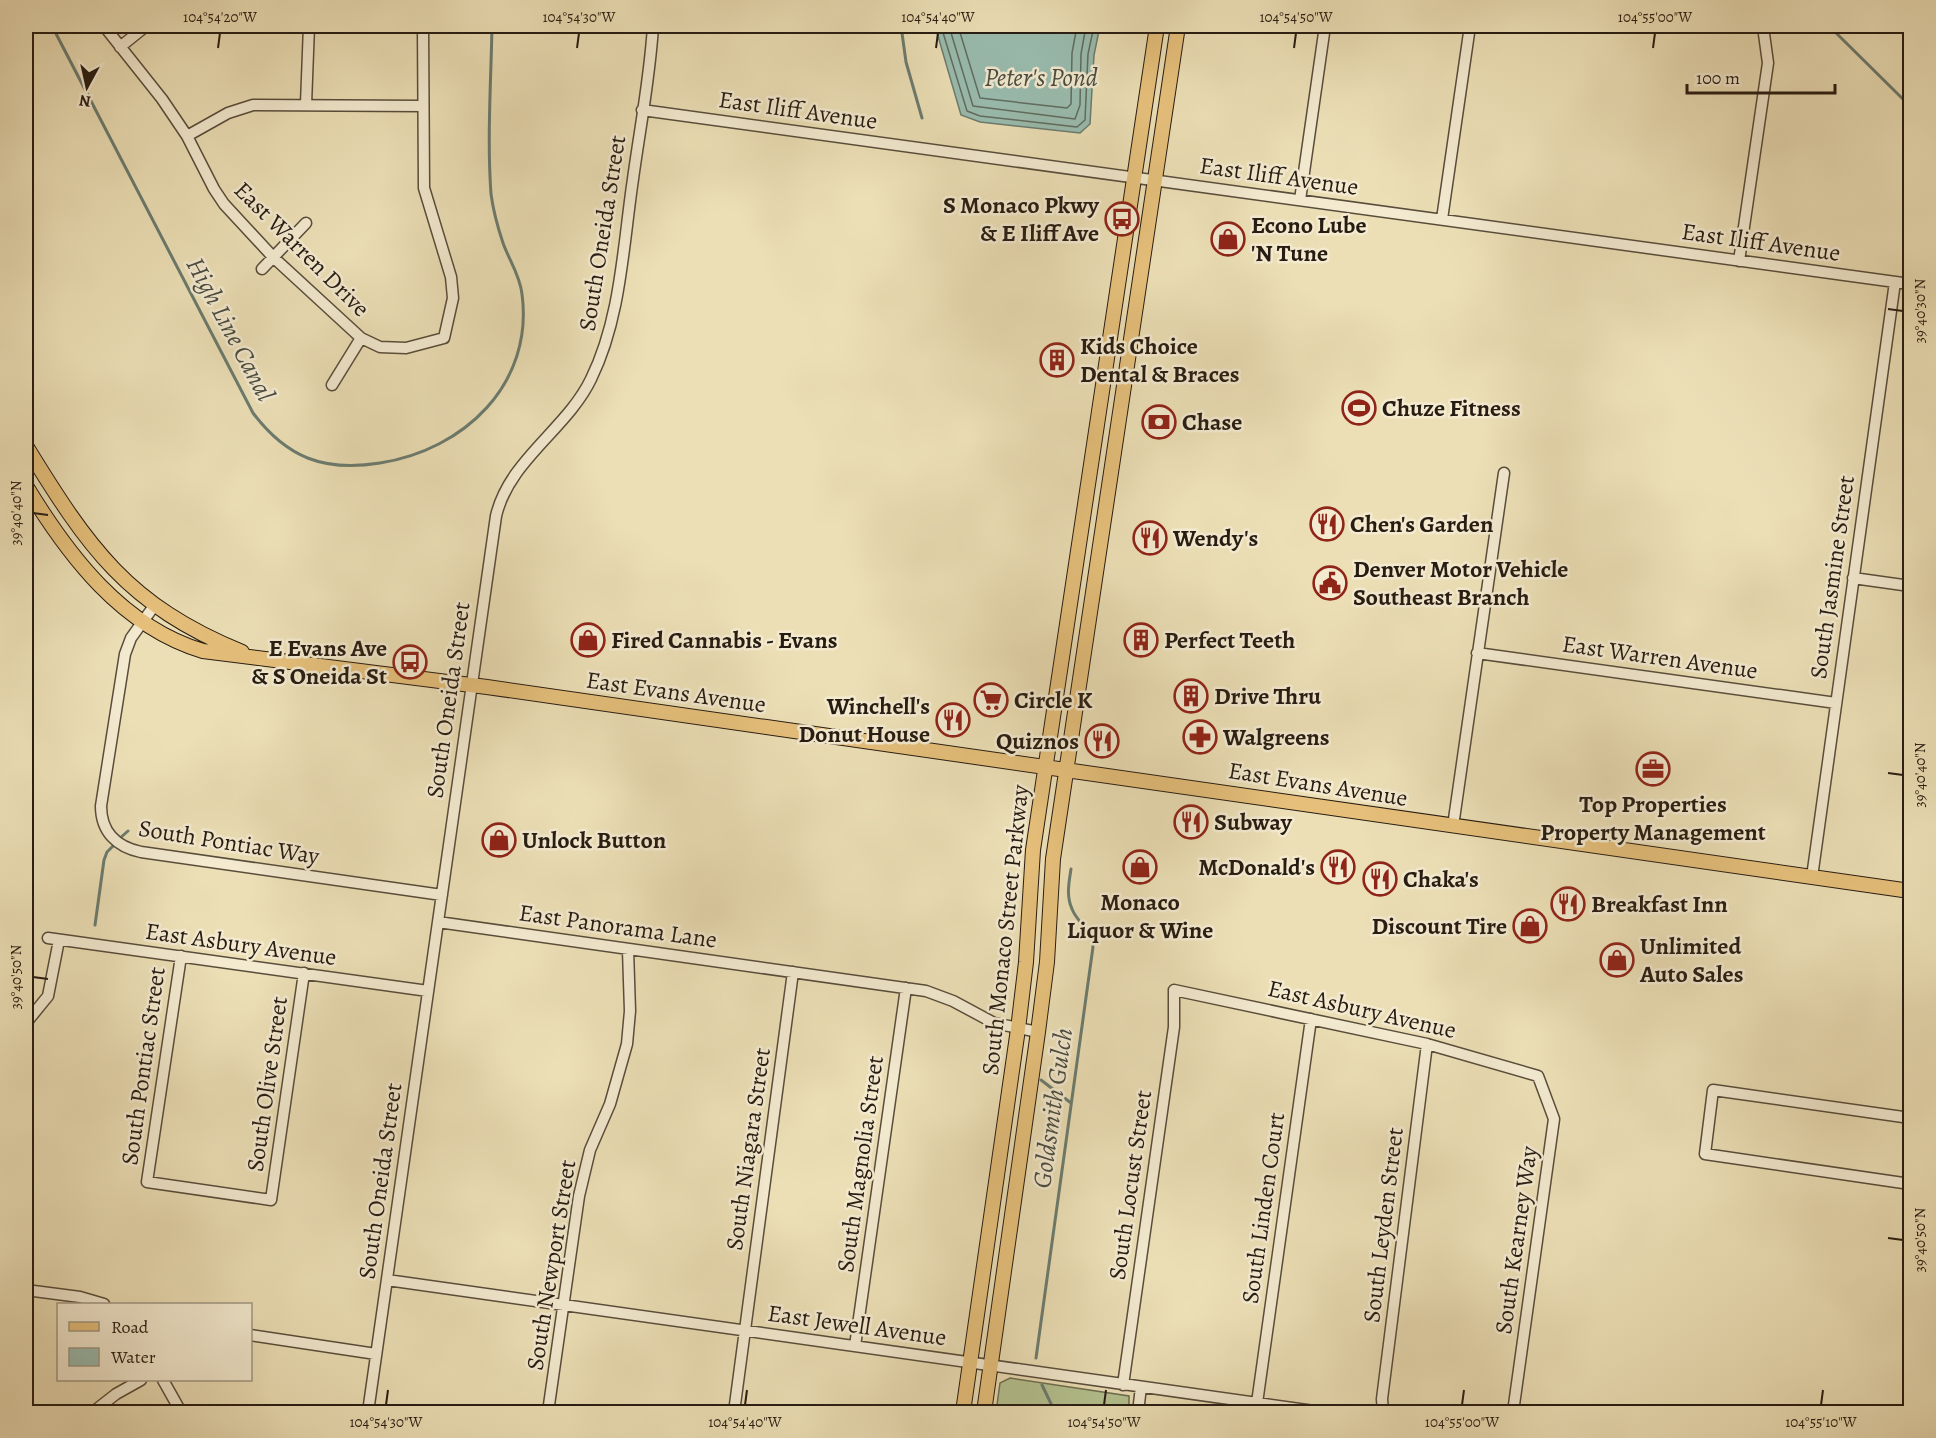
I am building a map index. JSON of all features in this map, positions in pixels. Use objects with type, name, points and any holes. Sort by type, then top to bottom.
[{"type":"main road","name":"South Monaco Street Parkway","points":[[963,1413],[1018,1029],[1026,962],[1032,862],[1157,26]]},
{"type":"main road","name":"South Monaco Street Parkway","points":[[984,1413],[1047,962],[1051,875],[1178,26]]},
{"type":"main road","name":"East Evans Avenue","points":[[26,446],[87,541],[112,568],[154,606],[207,637],[255,657]]},
{"type":"main road","name":"East Evans Avenue","points":[[26,486],[72,556],[103,589],[142,622],[196,649],[471,685],[1911,891]]},
{"type":"street","name":"East Warren Drive","points":[[104,26],[162,99],[187,136],[220,198],[273,256],[361,338],[380,347],[406,348],[444,338],[453,298],[451,277],[424,188],[423,106]]},
{"type":"street","points":[[120,47],[146,26]]},
{"type":"street","points":[[306,104],[309,26]]},
{"type":"street","points":[[187,136],[244,107],[306,104],[423,106],[423,26]]},
{"type":"street","name":"South Oneida Street","points":[[368,1413],[499,503],[514,476],[579,400],[592,378],[606,342],[615,302],[653,26]]},
{"type":"street","points":[[1300,200],[1324,26]]},
{"type":"street","points":[[1442,219],[1470,26]]},
{"type":"street","points":[[1739,261],[1768,63],[1764,34]]},
{"type":"street","name":"East Iliff Avenue","points":[[642,110],[1911,284]]},
{"type":"street","points":[[262,268],[306,223]]},
{"type":"street","name":"South Jasmine Street","points":[[1812,877],[1895,282]]},
{"type":"street","points":[[332,385],[361,338]]},
{"type":"street","points":[[1453,826],[1504,474]]},
{"type":"street","points":[[1853,578],[1911,586]]},
{"type":"street","name":"South Pontiac Way","points":[[154,606],[130,641],[123,663],[102,802],[103,824],[115,841],[141,852],[442,895]]},
{"type":"street","name":"East Warren Avenue","points":[[1477,653],[1836,703]]},
{"type":"street","name":"East Panorama Lane","points":[[438,922],[793,972]]},
{"type":"street","name":"East Asbury Avenue","points":[[26,1023],[48,996],[53,939],[428,991]]},
{"type":"street","name":"South Newport Street","points":[[548,1413],[584,1173],[590,1150],[621,1071],[627,1044],[630,1011],[628,950]]},
{"type":"street","name":"South Pontiac Street","points":[[181,956],[147,1182],[272,1200]]},
{"type":"street","points":[[793,972],[906,988],[942,996],[985,1020],[1038,1032]]},
{"type":"street","name":"South Niagara Street","points":[[734,1413],[793,972]]},
{"type":"street","name":"South Olive Street","points":[[272,1200],[304,973]]},
{"type":"street","name":"South Magnolia Street","points":[[855,1346],[906,988]]},
{"type":"street","name":"East Asbury Avenue","points":[[1174,990],[1427,1044],[1538,1076]]},
{"type":"street","name":"South Locust Street","points":[[1123,1384],[1174,1027],[1174,990]]},
{"type":"street","name":"South Linden Court","points":[[1258,1408],[1311,1019]]},
{"type":"street","name":"South Leyden Street","points":[[1383,1413],[1382,1399],[1427,1044]]},
{"type":"street","name":"South Kearney Way","points":[[1513,1413],[1554,1119],[1538,1076]]},
{"type":"street","points":[[1911,1118],[1713,1090],[1705,1154],[1911,1184]]},
{"type":"street","name":"East Jewell Avenue","points":[[387,1280],[1123,1384],[1258,1408],[1322,1413]]},
{"type":"street","points":[[26,1290],[80,1297],[98,1303]]},
{"type":"street","points":[[252,1335],[376,1354]]},
{"type":"street","points":[[93,1413],[116,1394],[139,1381]]},
{"type":"street","points":[[164,1381],[181,1413]]},
{"type":"street","points":[[1138,1413],[1141,1387]]},
{"type":"green space","points":[[1010,1378],[1129,1396],[1129,1412],[996,1412],[1000,1383]]},
{"type":"water","name":"Peter's Pond","points":[[935,26],[1100,26],[1094,55],[1090,124],[1080,133],[980,122],[961,115]]},
{"type":"waterway","name":"High Line Canal","points":[[52,26],[253,413],[279,441],[293,451],[324,463],[341,465],[380,463],[411,456],[439,444],[465,428],[487,407],[504,384],[517,357],[523,327],[521,287],[501,237],[491,194],[489,131],[492,26]]},
{"type":"waterway","name":"Goldsmith Gulch","points":[[901,26],[906,62],[922,118]]},
{"type":"waterway","name":"High Line Canal","points":[[1829,26],[1910,106]]},
{"type":"waterway","points":[[119,839],[128,831]]},
{"type":"waterway","points":[[95,925],[104,860],[107,852],[115,844]]},
{"type":"waterway","name":"Goldsmith Gulch","points":[[1036,1358],[1093,947],[1090,936],[1070,904],[1068,889],[1071,869]]},
{"type":"waterway","points":[[1041,1080],[1071,1103]]},
{"type":"waterway","name":"Goldsmith Gulch","points":[[1042,1385],[1055,1412]]},
{"type":"place","name":"S Monaco Pkwy & E Iliff Ave","points":[[1122,219]]},
{"type":"place","name":"Econo Lube 'N Tune","points":[[1228,239]]},
{"type":"place","name":"Kids Choice Dental & Braces","points":[[1057,360]]},
{"type":"place","name":"Chuze Fitness","points":[[1359,408]]},
{"type":"place","name":"Chase","points":[[1159,422]]},
{"type":"place","name":"Chen's Garden","points":[[1327,524]]},
{"type":"place","name":"Wendy's","points":[[1150,538]]},
{"type":"place","name":"Denver Motor Vehicle Southeast Branch","points":[[1330,583]]},
{"type":"place","name":"Fired Cannabis - Evans","points":[[588,640]]},
{"type":"place","name":"Perfect Teeth","points":[[1141,640]]},
{"type":"place","name":"E Evans Ave & S Oneida St","points":[[410,662]]},
{"type":"place","name":"Drive Thru","points":[[1191,696]]},
{"type":"place","name":"Circle K","points":[[991,700]]},
{"type":"place","name":"Winchell's Donut House","points":[[953,720]]},
{"type":"place","name":"Walgreens","points":[[1200,737]]},
{"type":"place","name":"Quiznos","points":[[1102,741]]},
{"type":"place","name":"Top Properties Property Management","points":[[1653,769]]},
{"type":"place","name":"Subway","points":[[1191,822]]},
{"type":"place","name":"Unlock Button","points":[[499,840]]},
{"type":"place","name":"Monaco Liquor & Wine","points":[[1140,867]]},
{"type":"place","name":"McDonald's","points":[[1338,867]]},
{"type":"place","name":"Chaka's","points":[[1380,879]]},
{"type":"place","name":"Breakfast Inn","points":[[1568,904]]},
{"type":"place","name":"Discount Tire","points":[[1530,926]]},
{"type":"place","name":"Unlimited Auto Sales","points":[[1617,960]]}]
